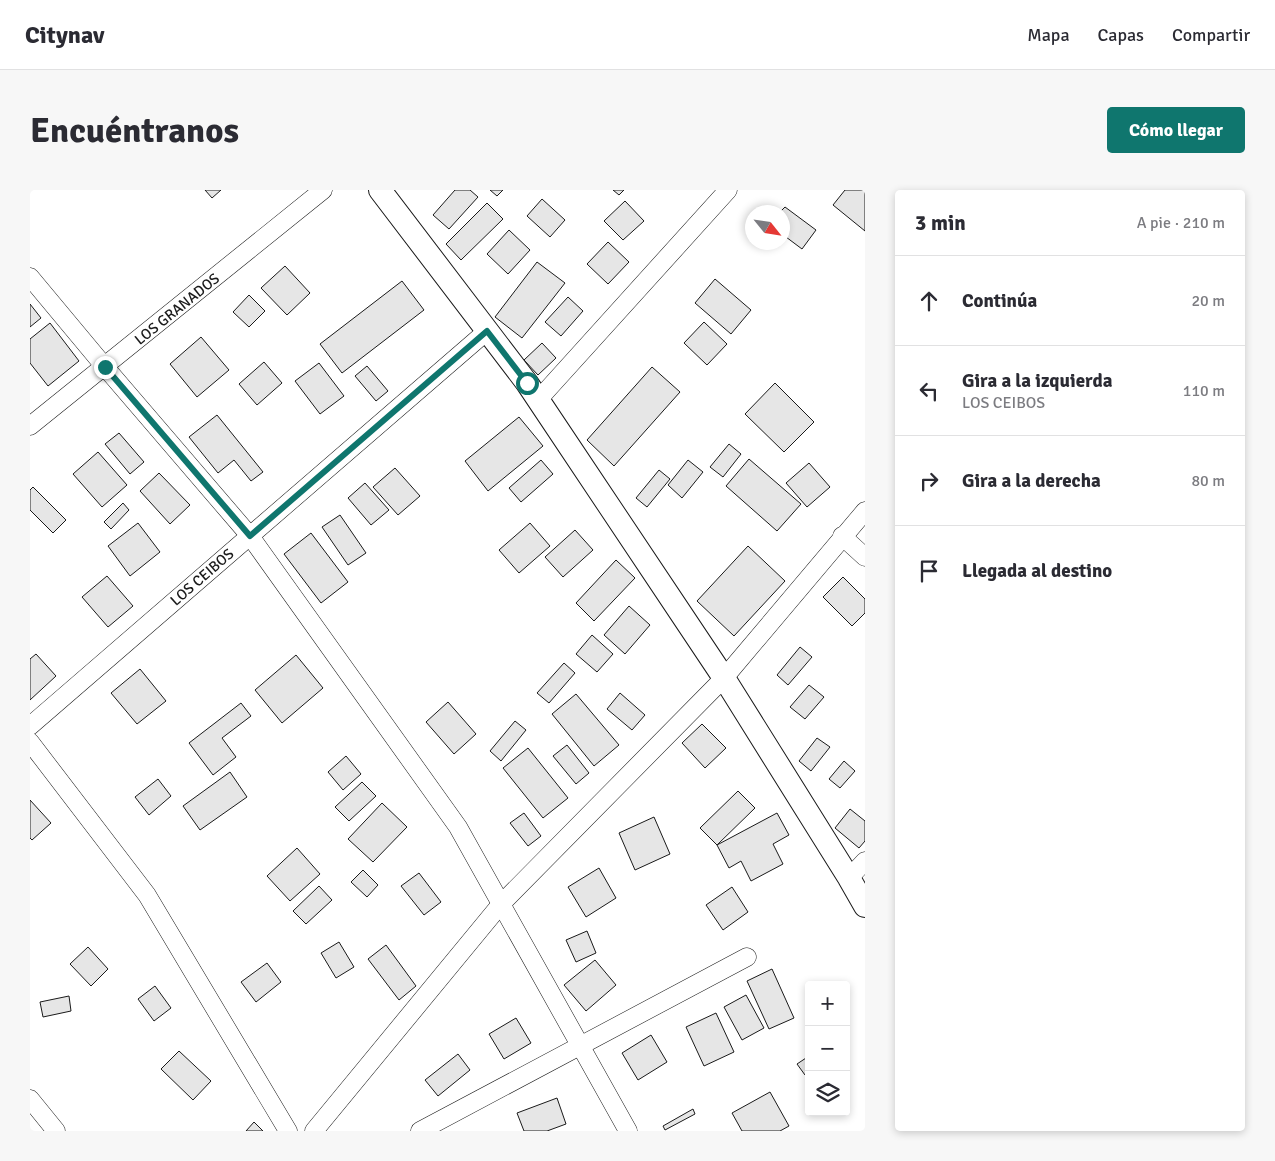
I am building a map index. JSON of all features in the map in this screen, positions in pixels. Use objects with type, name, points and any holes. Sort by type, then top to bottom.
[{"type":"street","name":"LOS GRANADOS","points":[[30,426],[324,190]]},
{"type":"street","points":[[380,190],[538,400],[724,678],[865,906]]},
{"type":"street","points":[[538,400],[728,190]]},
{"type":"street","points":[[30,277],[250,536],[458,827],[628,1131]]},
{"type":"street","name":"LOS CEIBOS","points":[[30,726],[487,331]]},
{"type":"street","points":[[314,1131],[502,904],[724,678],[865,511]]},
{"type":"street","points":[[842,536],[865,557]]},
{"type":"street","points":[[30,742],[147,895],[288,1131]]},
{"type":"street","points":[[849,878],[865,861]]},
{"type":"street","points":[[420,1131],[747,957]]},
{"type":"street","points":[[30,1099],[56,1131]]},
{"type":"building","points":[[205,190],[221,190],[212,198]]},
{"type":"building","points":[[455,190],[470,190],[478,197],[449,229],[433,215]]},
{"type":"building","points":[[490,190],[503,190],[497,196]]},
{"type":"building","points":[[613,190],[624,190],[619,195]]},
{"type":"building","points":[[845,190],[865,190],[865,231],[833,205]]},
{"type":"building","points":[[542,199],[565,220],[550,237],[527,216]]},
{"type":"building","points":[[625,201],[644,221],[623,240],[604,221]]},
{"type":"building","points":[[487,203],[503,219],[461,260],[446,244]]},
{"type":"building","points":[[790,211],[816,230],[802,249],[790,240]]},
{"type":"building","points":[[509,230],[530,250],[508,274],[487,254]]},
{"type":"building","points":[[608,242],[629,262],[608,284],[587,264]]},
{"type":"building","points":[[537,262],[565,283],[522,338],[495,317]]},
{"type":"building","points":[[285,266],[310,293],[287,315],[261,288]]},
{"type":"building","points":[[715,279],[751,310],[731,334],[695,303]]},
{"type":"building","points":[[402,281],[424,310],[342,373],[320,344]]},
{"type":"building","points":[[249,295],[265,311],[249,327],[233,312]]},
{"type":"building","points":[[568,297],[583,311],[561,336],[545,322]]},
{"type":"building","points":[[30,304],[41,318],[30,327]]},
{"type":"building","points":[[704,322],[727,344],[707,365],[684,343]]},
{"type":"building","points":[[50,323],[79,361],[48,386],[30,363],[30,339]]},
{"type":"building","points":[[201,337],[229,370],[197,397],[170,364]]},
{"type":"building","points":[[542,343],[556,358],[538,375],[524,360]]},
{"type":"building","points":[[264,362],[282,383],[257,405],[239,384]]},
{"type":"building","points":[[319,363],[344,396],[320,414],[295,381]]},
{"type":"building","points":[[367,366],[388,391],[376,401],[355,376]]},
{"type":"building","points":[[652,367],[680,392],[614,466],[587,440]]},
{"type":"building","points":[[775,383],[814,422],[784,452],[745,414]]},
{"type":"building","points":[[217,415],[263,472],[251,481],[234,460],[218,473],[189,437]]},
{"type":"building","points":[[519,417],[543,446],[488,491],[465,461]]},
{"type":"building","points":[[119,433],[144,462],[130,474],[105,444]]},
{"type":"building","points":[[729,444],[741,454],[723,477],[710,467]]},
{"type":"building","points":[[98,452],[127,485],[102,507],[73,474]]},
{"type":"building","points":[[749,459],[801,504],[777,531],[726,486]]},
{"type":"building","points":[[541,460],[553,474],[521,502],[509,488]]},
{"type":"building","points":[[688,460],[703,472],[682,498],[668,485]]},
{"type":"building","points":[[809,463],[830,487],[807,507],[786,483]]},
{"type":"building","points":[[395,468],[420,496],[398,515],[373,487]]},
{"type":"building","points":[[659,470],[670,479],[647,507],[636,498]]},
{"type":"building","points":[[159,473],[190,505],[170,524],[140,491]]},
{"type":"building","points":[[365,483],[389,510],[371,525],[348,498]]},
{"type":"building","points":[[33,487],[66,520],[53,533],[30,510],[30,490]]},
{"type":"building","points":[[123,503],[129,510],[111,529],[104,522]]},
{"type":"building","points":[[340,515],[366,553],[348,565],[322,527]]},
{"type":"building","points":[[138,523],[160,552],[130,576],[108,546]]},
{"type":"building","points":[[530,523],[550,546],[519,573],[499,550]]},
{"type":"building","points":[[575,530],[593,550],[563,577],[545,557]]},
{"type":"building","points":[[311,533],[348,582],[321,603],[284,554]]},
{"type":"building","points":[[748,546],[785,581],[734,636],[697,601]]},
{"type":"building","points":[[616,560],[635,578],[594,621],[576,603]]},
{"type":"building","points":[[107,576],[133,606],[108,627],[82,597]]},
{"type":"building","points":[[843,577],[865,599],[865,613],[852,626],[823,597]]},
{"type":"building","points":[[629,606],[650,625],[625,654],[604,635]]},
{"type":"building","points":[[592,635],[613,654],[597,672],[576,654]]},
{"type":"building","points":[[800,647],[812,657],[788,685],[777,675]]},
{"type":"building","points":[[36,654],[56,676],[30,700],[30,659]]},
{"type":"building","points":[[296,655],[323,688],[282,723],[255,690]]},
{"type":"building","points":[[564,663],[575,673],[549,703],[537,693]]},
{"type":"building","points":[[140,669],[166,701],[137,724],[111,693]]},
{"type":"building","points":[[809,685],[824,697],[805,719],[790,707]]},
{"type":"building","points":[[620,693],[645,715],[632,730],[607,709]]},
{"type":"building","points":[[576,694],[619,745],[594,766],[552,714]]},
{"type":"building","points":[[448,702],[476,734],[454,754],[426,722]]},
{"type":"building","points":[[241,703],[251,716],[222,738],[236,757],[213,775],[189,743]]},
{"type":"building","points":[[515,721],[526,730],[501,761],[490,751]]},
{"type":"building","points":[[702,724],[726,748],[705,768],[682,743]]},
{"type":"building","points":[[817,738],[830,747],[811,771],[799,761]]},
{"type":"building","points":[[567,745],[589,773],[576,784],[553,756]]},
{"type":"building","points":[[528,748],[568,798],[543,818],[503,768]]},
{"type":"building","points":[[346,756],[361,774],[343,790],[328,772]]},
{"type":"building","points":[[844,761],[855,771],[840,788],[829,779]]},
{"type":"building","points":[[230,772],[247,797],[200,830],[183,806]]},
{"type":"building","points":[[158,779],[171,796],[149,815],[135,797]]},
{"type":"building","points":[[362,782],[376,796],[349,821],[335,807]]},
{"type":"building","points":[[738,791],[755,808],[717,845],[700,828]]},
{"type":"building","points":[[30,800],[51,823],[32,840],[30,838]]},
{"type":"building","points":[[382,803],[407,827],[373,862],[348,839]]},
{"type":"building","points":[[850,809],[865,821],[865,841],[859,848],[835,828]]},
{"type":"building","points":[[524,813],[541,836],[528,846],[510,823]]},
{"type":"building","points":[[777,813],[789,835],[773,844],[783,864],[751,881],[741,861],[729,868],[717,845]]},
{"type":"building","points":[[654,817],[670,854],[635,870],[619,833]]},
{"type":"building","points":[[297,848],[320,874],[290,901],[267,876]]},
{"type":"building","points":[[599,868],[616,898],[586,917],[568,887]]},
{"type":"building","points":[[363,870],[378,885],[367,897],[351,882]]},
{"type":"building","points":[[419,873],[441,902],[424,915],[401,886]]},
{"type":"building","points":[[319,886],[332,900],[306,924],[293,911]]},
{"type":"building","points":[[732,887],[748,912],[723,930],[706,905]]},
{"type":"building","points":[[587,931],[596,953],[576,962],[566,940]]},
{"type":"building","points":[[339,942],[354,967],[336,978],[321,953]]},
{"type":"building","points":[[386,945],[416,986],[399,1000],[368,959]]},
{"type":"building","points":[[88,947],[108,969],[91,986],[70,964]]},
{"type":"building","points":[[595,960],[616,985],[586,1011],[564,985]]},
{"type":"building","points":[[267,963],[281,982],[256,1002],[241,982]]},
{"type":"building","points":[[772,969],[794,1018],[769,1029],[747,981]]},
{"type":"building","points":[[155,986],[171,1008],[154,1021],[138,999]]},
{"type":"building","points":[[746,995],[764,1028],[742,1040],[724,1007]]},
{"type":"building","points":[[69,996],[71,1011],[43,1017],[40,1002]]},
{"type":"building","points":[[716,1013],[734,1052],[704,1066],[686,1027]]},
{"type":"building","points":[[516,1018],[531,1043],[504,1059],[489,1034]]},
{"type":"building","points":[[651,1035],[667,1062],[638,1080],[622,1053]]},
{"type":"building","points":[[179,1051],[211,1081],[193,1100],[161,1069]]},
{"type":"building","points":[[458,1054],[470,1070],[438,1096],[425,1080]]},
{"type":"building","points":[[805,1059],[805,1075],[797,1064]]},
{"type":"building","points":[[770,1092],[789,1126],[780,1131],[742,1131],[732,1113]]},
{"type":"building","points":[[557,1098],[566,1124],[547,1131],[524,1131],[517,1113]]},
{"type":"building","points":[[693,1109],[695,1114],[665,1130],[663,1126]]},
{"type":"building","points":[[254,1122],[263,1131],[246,1131]]},
{"type":"route","points":[[105,367],[250,536],[487,331],[527,383]]}]
